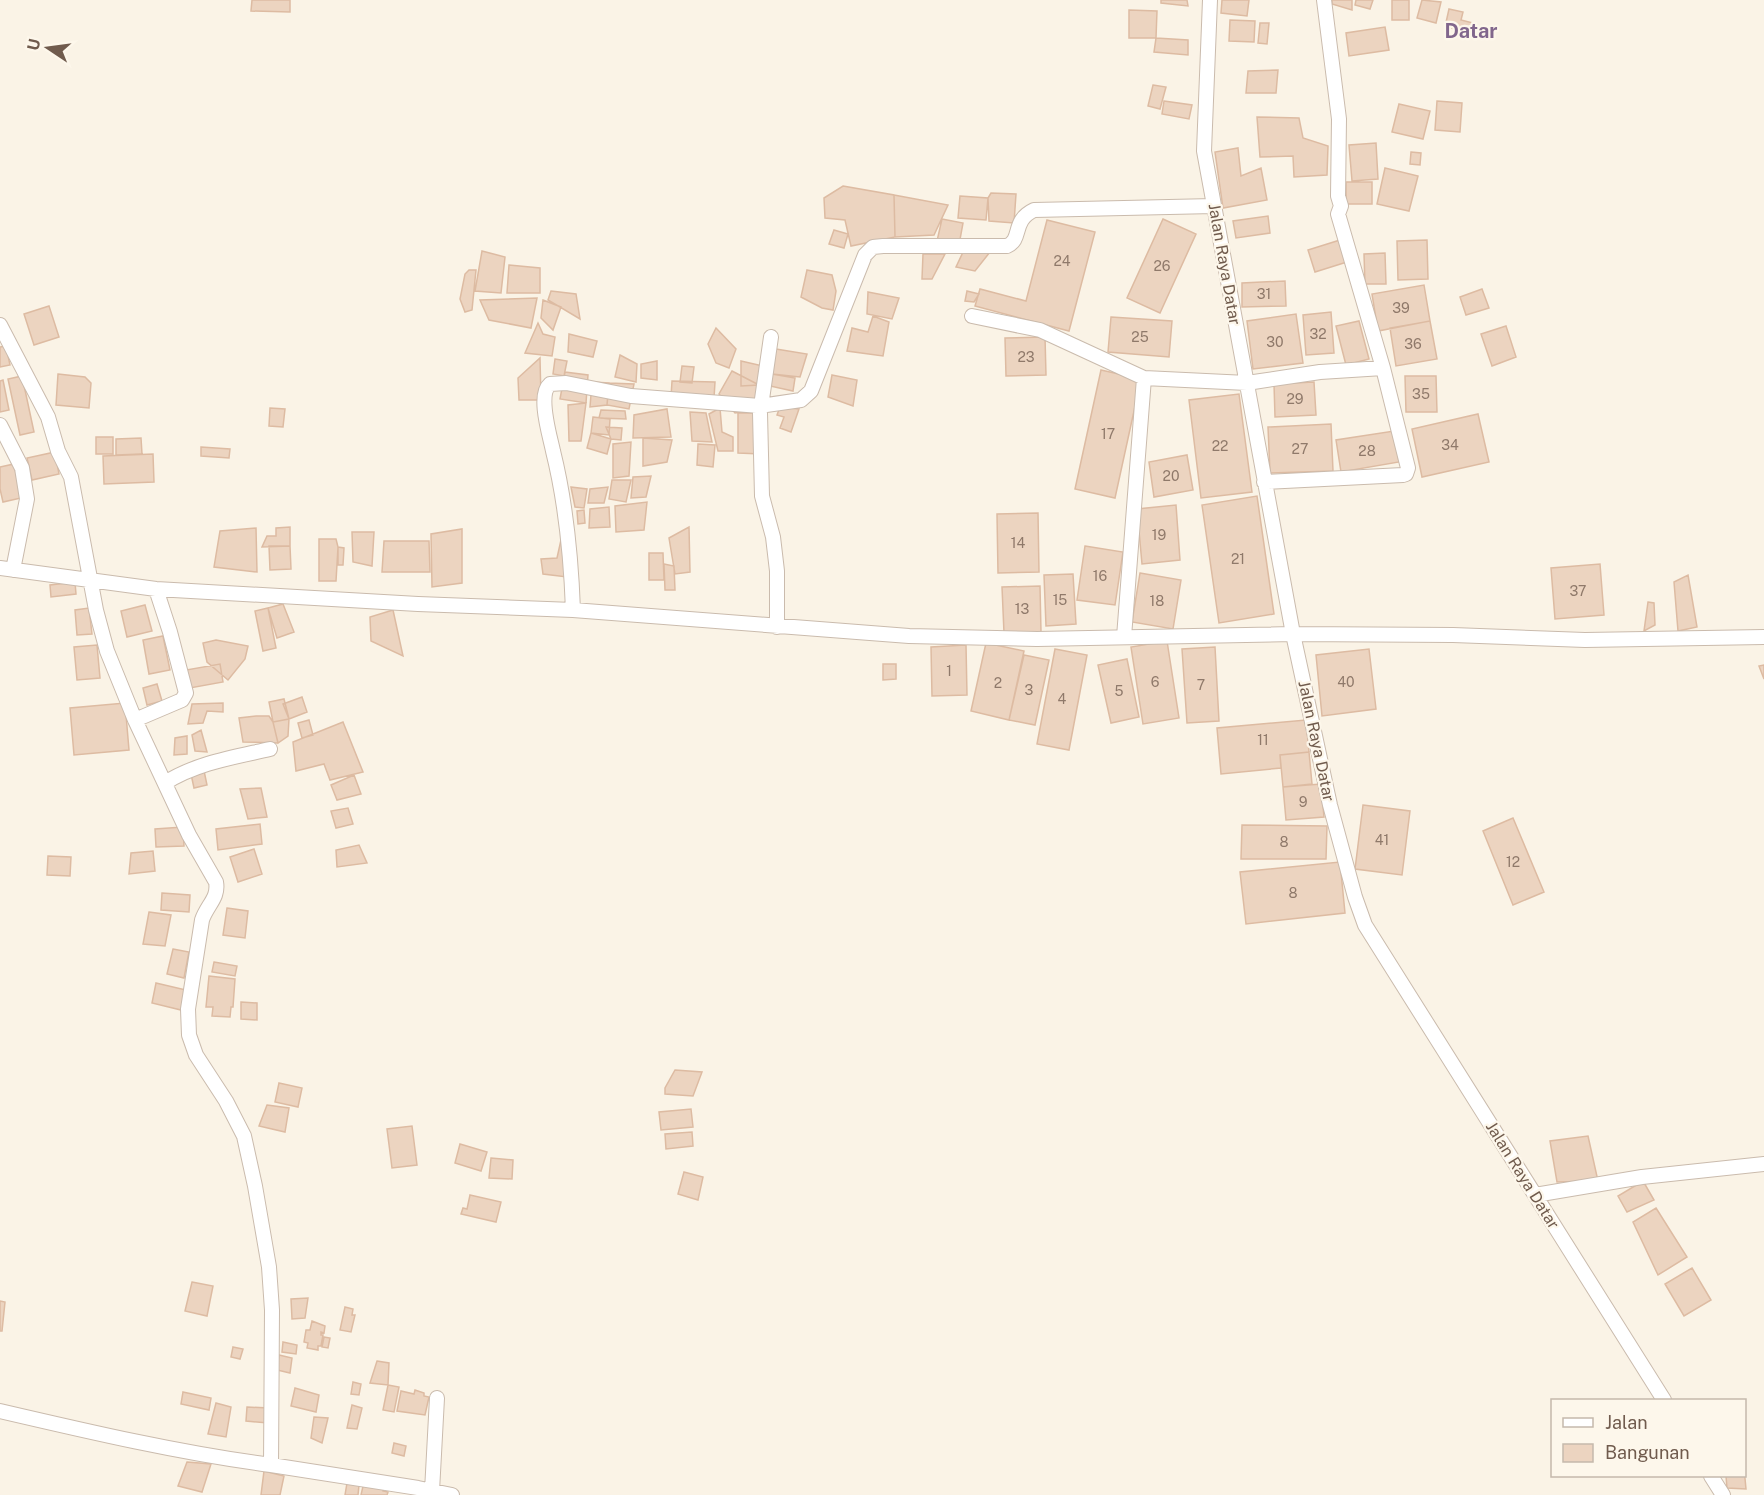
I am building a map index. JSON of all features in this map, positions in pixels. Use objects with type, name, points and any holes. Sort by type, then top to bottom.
[{"type":"street","name":"Jalan Raya Datar","points":[[1210,0],[1204,151],[1293,634],[1330,805],[1355,897],[1365,925],[1663,1399]]},
{"type":"street","points":[[1264,482],[1406,474],[1408,465],[1383,368],[1338,214],[1341,206],[1338,196],[1339,119],[1324,0]]},
{"type":"street","points":[[573,610],[570,550],[562,487],[546,423],[546,388],[557,383],[566,383],[631,396],[760,406],[801,400],[811,391],[866,255],[873,248],[883,246],[1007,246],[1012,244],[1016,237],[1022,219],[1034,210],[1214,206]]},
{"type":"street","points":[[972,316],[1041,330],[1144,378],[1247,383],[1320,372],[1383,368]]},
{"type":"street","points":[[0,325],[48,417],[58,451],[71,477],[96,610],[107,651],[135,720],[189,835],[216,882],[218,891],[202,920],[188,1009],[189,1035],[196,1055],[226,1101],[244,1136],[255,1186],[269,1268],[272,1310],[271,1466]]},
{"type":"street","points":[[771,337],[760,406],[762,496],[773,537],[777,571],[777,627]]},
{"type":"street","points":[[1124,637],[1144,378]]},
{"type":"street","points":[[0,425],[22,468],[27,499],[7,569],[156,589],[406,604],[573,610],[777,627],[955,638],[1037,639],[1293,634],[1453,634],[1585,640],[1764,637]]},
{"type":"street","points":[[135,720],[182,700],[186,693],[156,589]]},
{"type":"street","points":[[165,783],[182,772],[270,748]]},
{"type":"street","points":[[1535,1195],[1642,1176],[1764,1164]]},
{"type":"street","points":[[432,1491],[437,1398]]},
{"type":"street","points":[[0,1411],[100,1435],[271,1466],[452,1495]]},
{"type":"street","points":[[1712,1477],[1723,1495]]},
{"type":"building","points":[[252,0],[290,0],[290,12],[251,11]]},
{"type":"building","points":[[1161,0],[1187,0],[1188,6],[1161,3]]},
{"type":"building","points":[[1222,0],[1249,0],[1247,16],[1221,13]]},
{"type":"building","points":[[1332,0],[1352,0],[1352,10],[1332,4]]},
{"type":"building","points":[[1356,0],[1373,0],[1370,9],[1355,5]]},
{"type":"building","points":[[1392,0],[1409,0],[1409,20],[1392,20]]},
{"type":"building","points":[[1422,0],[1441,2],[1436,23],[1417,18]]},
{"type":"building","points":[[1449,9],[1463,12],[1461,20],[1473,23],[1472,32],[1445,27]]},
{"type":"building","points":[[1129,10],[1157,11],[1156,38],[1129,38]]},
{"type":"building","points":[[1230,20],[1255,21],[1254,42],[1229,41]]},
{"type":"building","points":[[1260,23],[1269,23],[1267,44],[1258,43]]},
{"type":"building","points":[[1385,27],[1389,50],[1349,56],[1346,33]]},
{"type":"building","points":[[1156,38],[1188,40],[1188,55],[1154,52]]},
{"type":"building","points":[[1278,70],[1276,93],[1246,93],[1248,71]]},
{"type":"building","points":[[1153,85],[1166,87],[1160,109],[1148,106]]},
{"type":"building","points":[[1164,101],[1192,105],[1189,119],[1162,114]]},
{"type":"building","points":[[1437,101],[1462,103],[1460,132],[1435,130]]},
{"type":"building","points":[[1399,104],[1430,111],[1423,139],[1392,132]]},
{"type":"building","points":[[1257,117],[1299,118],[1303,138],[1328,146],[1327,175],[1294,177],[1293,156],[1260,157]]},
{"type":"building","points":[[1376,143],[1378,179],[1352,181],[1349,145]]},
{"type":"building","points":[[1238,148],[1241,176],[1261,168],[1267,200],[1223,208],[1215,152]]},
{"type":"building","points":[[1411,152],[1421,153],[1420,165],[1410,164]]},
{"type":"building","points":[[1385,168],[1418,176],[1409,211],[1377,204]]},
{"type":"building","points":[[1346,182],[1372,182],[1372,204],[1346,204]]},
{"type":"building","points":[[843,186],[894,195],[895,237],[851,246],[845,220],[825,218],[824,198]]},
{"type":"building","points":[[991,193],[1016,194],[1014,223],[989,221],[988,198]]},
{"type":"building","points":[[894,195],[948,205],[934,235],[895,237]]},
{"type":"building","points":[[960,196],[988,198],[986,220],[958,218]]},
{"type":"building","points":[[1268,216],[1270,233],[1236,238],[1233,221]]},
{"type":"building","points":[[942,219],[963,223],[959,245],[937,241]]},
{"type":"building","points":[[1163,219],[1196,234],[1160,313],[1127,298]]},
{"type":"building","points":[[1047,220],[1095,232],[1069,331],[975,306],[980,289],[1026,301]]},
{"type":"building","points":[[834,230],[848,234],[844,248],[829,244]]},
{"type":"building","points":[[1340,240],[1347,262],[1315,272],[1308,250]]},
{"type":"building","points":[[1427,240],[1428,279],[1398,280],[1397,241]]},
{"type":"building","points":[[964,250],[990,252],[975,271],[956,267]]},
{"type":"building","points":[[482,251],[505,257],[501,293],[475,291]]},
{"type":"building","points":[[1385,253],[1386,284],[1365,284],[1364,254]]},
{"type":"building","points":[[923,254],[945,254],[932,279],[922,279]]},
{"type":"building","points":[[509,265],[540,268],[540,293],[507,293]]},
{"type":"building","points":[[469,270],[476,270],[472,310],[465,312],[460,299],[465,274]]},
{"type":"building","points":[[807,270],[832,275],[836,291],[833,310],[822,308],[801,297]]},
{"type":"building","points":[[1285,281],[1286,306],[1242,307],[1242,283]]},
{"type":"building","points":[[1424,285],[1430,321],[1378,331],[1372,294]]},
{"type":"building","points":[[1482,289],[1489,308],[1466,315],[1460,297]]},
{"type":"building","points":[[551,291],[576,294],[580,319],[548,300]]},
{"type":"building","points":[[967,291],[979,294],[974,302],[965,301]]},
{"type":"building","points":[[868,292],[899,298],[892,319],[867,314]]},
{"type":"building","points":[[537,298],[531,328],[489,320],[480,300]]},
{"type":"building","points":[[543,300],[561,307],[553,330],[541,318]]},
{"type":"building","points":[[49,306],[59,337],[34,345],[24,314]]},
{"type":"building","points":[[1331,312],[1334,353],[1306,355],[1303,315]]},
{"type":"building","points":[[1296,314],[1303,363],[1253,369],[1247,321]]},
{"type":"building","points":[[873,316],[889,322],[883,356],[847,351],[852,328],[868,332]]},
{"type":"building","points":[[1111,317],[1172,321],[1169,357],[1108,352]]},
{"type":"building","points":[[1359,321],[1369,359],[1346,365],[1336,326]]},
{"type":"building","points":[[1430,321],[1437,359],[1396,366],[1390,328]]},
{"type":"building","points":[[538,323],[543,334],[555,337],[552,356],[525,353]]},
{"type":"building","points":[[1506,326],[1516,357],[1492,366],[1481,334]]},
{"type":"building","points":[[716,328],[736,349],[729,368],[716,363],[708,344]]},
{"type":"building","points":[[569,334],[597,341],[593,357],[568,352]]},
{"type":"building","points":[[1045,337],[1046,375],[1006,376],[1005,338]]},
{"type":"building","points":[[6,346],[10,365],[0,367],[0,347]]},
{"type":"building","points":[[776,349],[807,354],[800,377],[772,374]]},
{"type":"building","points":[[620,355],[637,364],[636,382],[615,377]]},
{"type":"building","points":[[540,358],[541,400],[519,400],[518,378]]},
{"type":"building","points":[[555,359],[567,361],[564,376],[553,374]]},
{"type":"building","points":[[657,361],[657,380],[641,378],[641,364]]},
{"type":"building","points":[[741,361],[763,366],[759,385],[741,386]]},
{"type":"building","points":[[682,366],[694,367],[692,383],[680,382]]},
{"type":"building","points":[[1101,370],[1141,379],[1115,498],[1075,489]]},
{"type":"building","points":[[732,371],[759,385],[754,410],[735,413],[719,394]]},
{"type":"building","points":[[565,372],[588,375],[586,403],[560,399]]},
{"type":"building","points":[[58,374],[85,377],[91,383],[89,408],[56,405]]},
{"type":"building","points":[[772,374],[795,378],[793,391],[770,386]]},
{"type":"building","points":[[832,375],[857,380],[853,406],[828,397]]},
{"type":"building","points":[[22,376],[34,432],[20,435],[8,379]]},
{"type":"building","points":[[1405,376],[1436,376],[1437,412],[1406,412]]},
{"type":"building","points":[[3,380],[9,410],[0,412],[0,381]]},
{"type":"building","points":[[672,381],[715,382],[714,398],[671,397]]},
{"type":"building","points":[[592,382],[609,383],[607,405],[590,407]]},
{"type":"building","points":[[1314,382],[1316,415],[1275,417],[1274,384]]},
{"type":"building","points":[[609,383],[634,384],[629,409],[607,405]]},
{"type":"building","points":[[1239,394],[1252,492],[1201,498],[1189,400]]},
{"type":"building","points":[[586,403],[581,441],[569,441],[568,405]]},
{"type":"building","points":[[780,407],[799,409],[791,432],[780,428],[784,417],[777,415]]},
{"type":"building","points":[[270,408],[285,409],[283,427],[269,426]]},
{"type":"building","points":[[720,408],[722,432],[733,437],[733,451],[718,451],[709,414]]},
{"type":"building","points":[[667,409],[671,437],[633,438],[634,415]]},
{"type":"building","points":[[601,410],[625,411],[626,419],[599,418]]},
{"type":"building","points":[[690,412],[706,413],[712,442],[692,441]]},
{"type":"building","points":[[738,413],[760,413],[761,454],[738,453]]},
{"type":"building","points":[[1478,414],[1489,462],[1422,477],[1412,429]]},
{"type":"building","points":[[593,417],[610,419],[609,435],[591,433]]},
{"type":"building","points":[[1331,424],[1333,471],[1270,473],[1268,427]]},
{"type":"building","points":[[606,427],[622,428],[621,440],[611,439]]},
{"type":"building","points":[[1394,431],[1399,462],[1341,472],[1336,440]]},
{"type":"building","points":[[591,433],[611,439],[607,454],[587,448]]},
{"type":"building","points":[[96,437],[113,437],[113,454],[96,454]]},
{"type":"building","points":[[141,438],[142,454],[116,455],[116,439]]},
{"type":"building","points":[[643,438],[672,440],[667,462],[643,466]]},
{"type":"building","points":[[631,442],[629,476],[613,478],[613,444]]},
{"type":"building","points":[[698,444],[715,445],[713,467],[697,465]]},
{"type":"building","points":[[201,447],[230,449],[229,458],[201,456]]},
{"type":"building","points":[[55,452],[59,474],[32,480],[27,458]]},
{"type":"building","points":[[153,454],[154,482],[104,484],[103,456]]},
{"type":"building","points":[[1187,455],[1193,490],[1154,497],[1149,462]]},
{"type":"building","points":[[14,464],[21,498],[3,502],[0,489],[0,467]]},
{"type":"building","points":[[651,476],[646,497],[631,498],[633,477]]},
{"type":"building","points":[[612,480],[631,480],[626,502],[609,499]]},
{"type":"building","points":[[571,487],[587,489],[584,508],[575,507]]},
{"type":"building","points":[[608,487],[604,503],[588,503],[590,489]]},
{"type":"building","points":[[1257,496],[1274,614],[1219,623],[1202,505]]},
{"type":"building","points":[[647,502],[644,530],[616,532],[615,506]]},
{"type":"building","points":[[1176,505],[1180,560],[1142,564],[1137,509]]},
{"type":"building","points":[[609,507],[610,527],[589,528],[590,509]]},
{"type":"building","points":[[584,510],[585,523],[578,524],[577,511]]},
{"type":"building","points":[[1038,513],[1039,572],[998,573],[997,514]]},
{"type":"building","points":[[290,527],[290,546],[262,547],[267,536],[276,536],[276,528]]},
{"type":"building","points":[[689,527],[690,572],[675,574],[669,538]]},
{"type":"building","points":[[256,528],[257,572],[214,567],[220,531]]},
{"type":"building","points":[[462,529],[462,583],[432,587],[431,534]]},
{"type":"building","points":[[352,532],[374,532],[372,566],[353,562]]},
{"type":"building","points":[[319,539],[336,539],[338,547],[336,581],[319,581]]},
{"type":"building","points":[[561,540],[565,541],[567,577],[543,574],[541,559],[557,558]]},
{"type":"building","points":[[384,541],[429,541],[430,572],[382,572]]},
{"type":"building","points":[[269,546],[290,546],[291,569],[270,570]]},
{"type":"building","points":[[1085,546],[1123,552],[1115,605],[1077,600]]},
{"type":"building","points":[[338,547],[344,548],[343,565],[338,565]]},
{"type":"building","points":[[649,553],[663,553],[664,580],[649,580]]},
{"type":"building","points":[[664,564],[674,566],[675,590],[665,590]]},
{"type":"building","points":[[1600,564],[1604,615],[1555,619],[1551,568]]},
{"type":"building","points":[[1140,573],[1181,580],[1173,629],[1132,622]]},
{"type":"building","points":[[1073,574],[1076,624],[1046,626],[1044,575]]},
{"type":"building","points":[[1688,575],[1697,627],[1678,631],[1674,582]]},
{"type":"building","points":[[75,582],[76,594],[51,597],[50,585]]},
{"type":"building","points":[[1040,586],[1041,632],[1004,633],[1002,587]]},
{"type":"building","points":[[1648,602],[1654,603],[1655,625],[1644,631]]},
{"type":"building","points":[[283,604],[294,632],[277,638],[268,608]]},
{"type":"building","points":[[145,605],[152,631],[127,637],[121,611]]},
{"type":"building","points":[[89,608],[92,634],[77,635],[75,610]]},
{"type":"building","points":[[268,608],[276,648],[263,651],[255,611]]},
{"type":"building","points":[[393,610],[403,656],[371,641],[370,617]]},
{"type":"building","points":[[163,636],[170,670],[149,674],[143,640]]},
{"type":"building","points":[[216,640],[248,646],[245,659],[228,680],[207,662],[203,643]]},
{"type":"building","points":[[1167,641],[1179,718],[1143,724],[1131,647]]},
{"type":"building","points":[[986,643],[1024,651],[1009,720],[971,711]]},
{"type":"building","points":[[97,645],[100,678],[77,680],[74,647]]},
{"type":"building","points":[[966,645],[967,695],[932,696],[931,647]]},
{"type":"building","points":[[1215,647],[1219,721],[1187,723],[1182,649]]},
{"type":"building","points":[[1055,649],[1087,655],[1069,750],[1037,744]]},
{"type":"building","points":[[1369,649],[1376,709],[1322,716],[1316,655]]},
{"type":"building","points":[[1024,655],[1049,660],[1035,725],[1009,720]]},
{"type":"building","points":[[1127,659],[1139,717],[1111,723],[1098,665]]},
{"type":"building","points":[[220,664],[223,682],[190,688],[186,670]]},
{"type":"building","points":[[883,664],[896,664],[896,679],[883,680]]},
{"type":"building","points":[[1764,665],[1764,679],[1759,666]]},
{"type":"building","points":[[157,684],[162,701],[147,705],[143,688]]},
{"type":"building","points":[[302,697],[307,712],[289,719],[283,704]]},
{"type":"building","points":[[284,699],[289,719],[273,722],[269,702]]},
{"type":"building","points":[[125,703],[129,750],[74,755],[70,708]]},
{"type":"building","points":[[223,703],[223,712],[207,711],[203,723],[188,724],[192,704]]},
{"type":"building","points":[[269,716],[273,722],[278,743],[243,742],[239,718]]},
{"type":"building","points":[[289,719],[288,736],[278,743],[273,722]]},
{"type":"building","points":[[309,720],[313,735],[302,738],[298,723]]},
{"type":"building","points":[[1306,720],[1309,752],[1280,755],[1281,768],[1221,774],[1217,728]]},
{"type":"building","points":[[343,722],[363,772],[330,780],[324,764],[296,771],[293,742]]},
{"type":"building","points":[[201,730],[207,752],[195,751],[192,735]]},
{"type":"building","points":[[187,736],[187,754],[174,755],[175,738]]},
{"type":"building","points":[[1309,752],[1312,784],[1283,787],[1280,755]]},
{"type":"building","points":[[203,766],[207,785],[194,788],[191,774]]},
{"type":"building","points":[[354,775],[361,794],[337,800],[331,785]]},
{"type":"building","points":[[1321,784],[1324,817],[1286,820],[1283,787]]},
{"type":"building","points":[[261,788],[267,817],[248,819],[240,789]]},
{"type":"building","points":[[1363,805],[1410,811],[1402,875],[1355,869]]},
{"type":"building","points":[[348,808],[353,824],[336,828],[331,811]]},
{"type":"building","points":[[1513,818],[1544,892],[1513,905],[1483,831]]},
{"type":"building","points":[[260,824],[262,844],[218,850],[216,829]]},
{"type":"building","points":[[1242,825],[1327,826],[1326,859],[1241,859]]},
{"type":"building","points":[[183,827],[184,846],[156,847],[155,829]]},
{"type":"building","points":[[359,845],[367,863],[337,867],[336,850]]},
{"type":"building","points":[[254,849],[262,874],[238,882],[230,857]]},
{"type":"building","points":[[153,851],[155,871],[129,874],[131,853]]},
{"type":"building","points":[[48,856],[71,857],[70,876],[47,875]]},
{"type":"building","points":[[1340,862],[1345,913],[1246,924],[1240,872]]},
{"type":"building","points":[[162,893],[190,895],[189,912],[161,910]]},
{"type":"building","points":[[227,908],[248,911],[245,938],[223,935]]},
{"type":"building","points":[[149,912],[171,915],[165,946],[143,944]]},
{"type":"building","points":[[173,949],[189,952],[184,978],[167,974]]},
{"type":"building","points":[[214,962],[237,966],[235,976],[212,972]]},
{"type":"building","points":[[209,976],[235,979],[230,1017],[212,1016],[213,1007],[206,1007]]},
{"type":"building","points":[[156,983],[186,990],[181,1010],[152,1003]]},
{"type":"building","points":[[241,1002],[257,1003],[257,1020],[241,1019]]},
{"type":"building","points":[[675,1070],[702,1072],[693,1096],[665,1094],[665,1088]]},
{"type":"building","points":[[279,1083],[302,1088],[298,1107],[275,1102]]},
{"type":"building","points":[[267,1105],[289,1108],[285,1132],[259,1126]]},
{"type":"building","points":[[691,1109],[693,1127],[661,1130],[659,1112]]},
{"type":"building","points":[[412,1126],[417,1165],[392,1168],[387,1129]]},
{"type":"building","points":[[692,1132],[693,1146],[666,1149],[665,1134]]},
{"type":"building","points":[[1588,1136],[1598,1181],[1557,1182],[1550,1141]]},
{"type":"building","points":[[460,1144],[487,1152],[481,1171],[455,1163]]},
{"type":"building","points":[[491,1158],[513,1160],[512,1179],[489,1178]]},
{"type":"building","points":[[684,1172],[703,1177],[698,1200],[678,1194]]},
{"type":"building","points":[[1643,1181],[1654,1200],[1627,1212],[1618,1196]]},
{"type":"building","points":[[470,1195],[501,1202],[496,1222],[461,1214],[463,1208],[467,1209]]},
{"type":"building","points":[[1656,1208],[1687,1257],[1658,1275],[1633,1222]]},
{"type":"building","points":[[1692,1268],[1711,1300],[1684,1316],[1665,1284]]},
{"type":"building","points":[[192,1282],[213,1286],[207,1316],[185,1311]]},
{"type":"building","points":[[308,1298],[305,1318],[292,1319],[291,1299]]},
{"type":"building","points":[[0,1301],[5,1302],[2,1331],[0,1331]]},
{"type":"building","points":[[345,1307],[353,1309],[352,1315],[355,1315],[351,1332],[340,1330]]},
{"type":"building","points":[[312,1321],[325,1326],[324,1333],[321,1332],[323,1335],[318,1350],[307,1348],[308,1343],[304,1342],[306,1330],[310,1330]]},
{"type":"building","points":[[324,1337],[330,1338],[328,1348],[322,1347]]},
{"type":"building","points":[[283,1342],[297,1345],[296,1354],[282,1352]]},
{"type":"building","points":[[233,1347],[243,1349],[240,1359],[231,1357]]},
{"type":"building","points":[[279,1355],[292,1358],[290,1373],[277,1370]]},
{"type":"building","points":[[377,1361],[389,1363],[388,1385],[370,1383]]},
{"type":"building","points":[[353,1382],[361,1384],[359,1395],[351,1394]]},
{"type":"building","points":[[388,1385],[399,1387],[394,1412],[383,1410]]},
{"type":"building","points":[[295,1388],[319,1395],[316,1412],[291,1406]]},
{"type":"building","points":[[415,1390],[429,1397],[425,1415],[397,1411],[401,1391],[414,1394]]},
{"type":"building","points":[[183,1392],[211,1398],[209,1410],[181,1404]]},
{"type":"building","points":[[216,1403],[231,1407],[226,1437],[208,1434]]},
{"type":"building","points":[[352,1405],[362,1408],[357,1429],[347,1428]]},
{"type":"building","points":[[247,1407],[269,1408],[268,1423],[246,1421]]},
{"type":"building","points":[[314,1417],[328,1418],[322,1443],[311,1438]]},
{"type":"building","points":[[394,1443],[406,1446],[404,1456],[392,1453]]},
{"type":"building","points":[[187,1462],[211,1464],[202,1492],[178,1486]]},
{"type":"building","points":[[264,1471],[284,1476],[280,1495],[261,1495]]},
{"type":"building","points":[[1726,1477],[1745,1477],[1746,1489],[1727,1488]]},
{"type":"building","points":[[364,1482],[384,1488],[383,1491],[388,1492],[387,1495],[361,1495]]},
{"type":"building","points":[[347,1483],[359,1485],[358,1495],[345,1495]]},
{"type":"district","name":"Datar","points":[[1471,31]]}]
